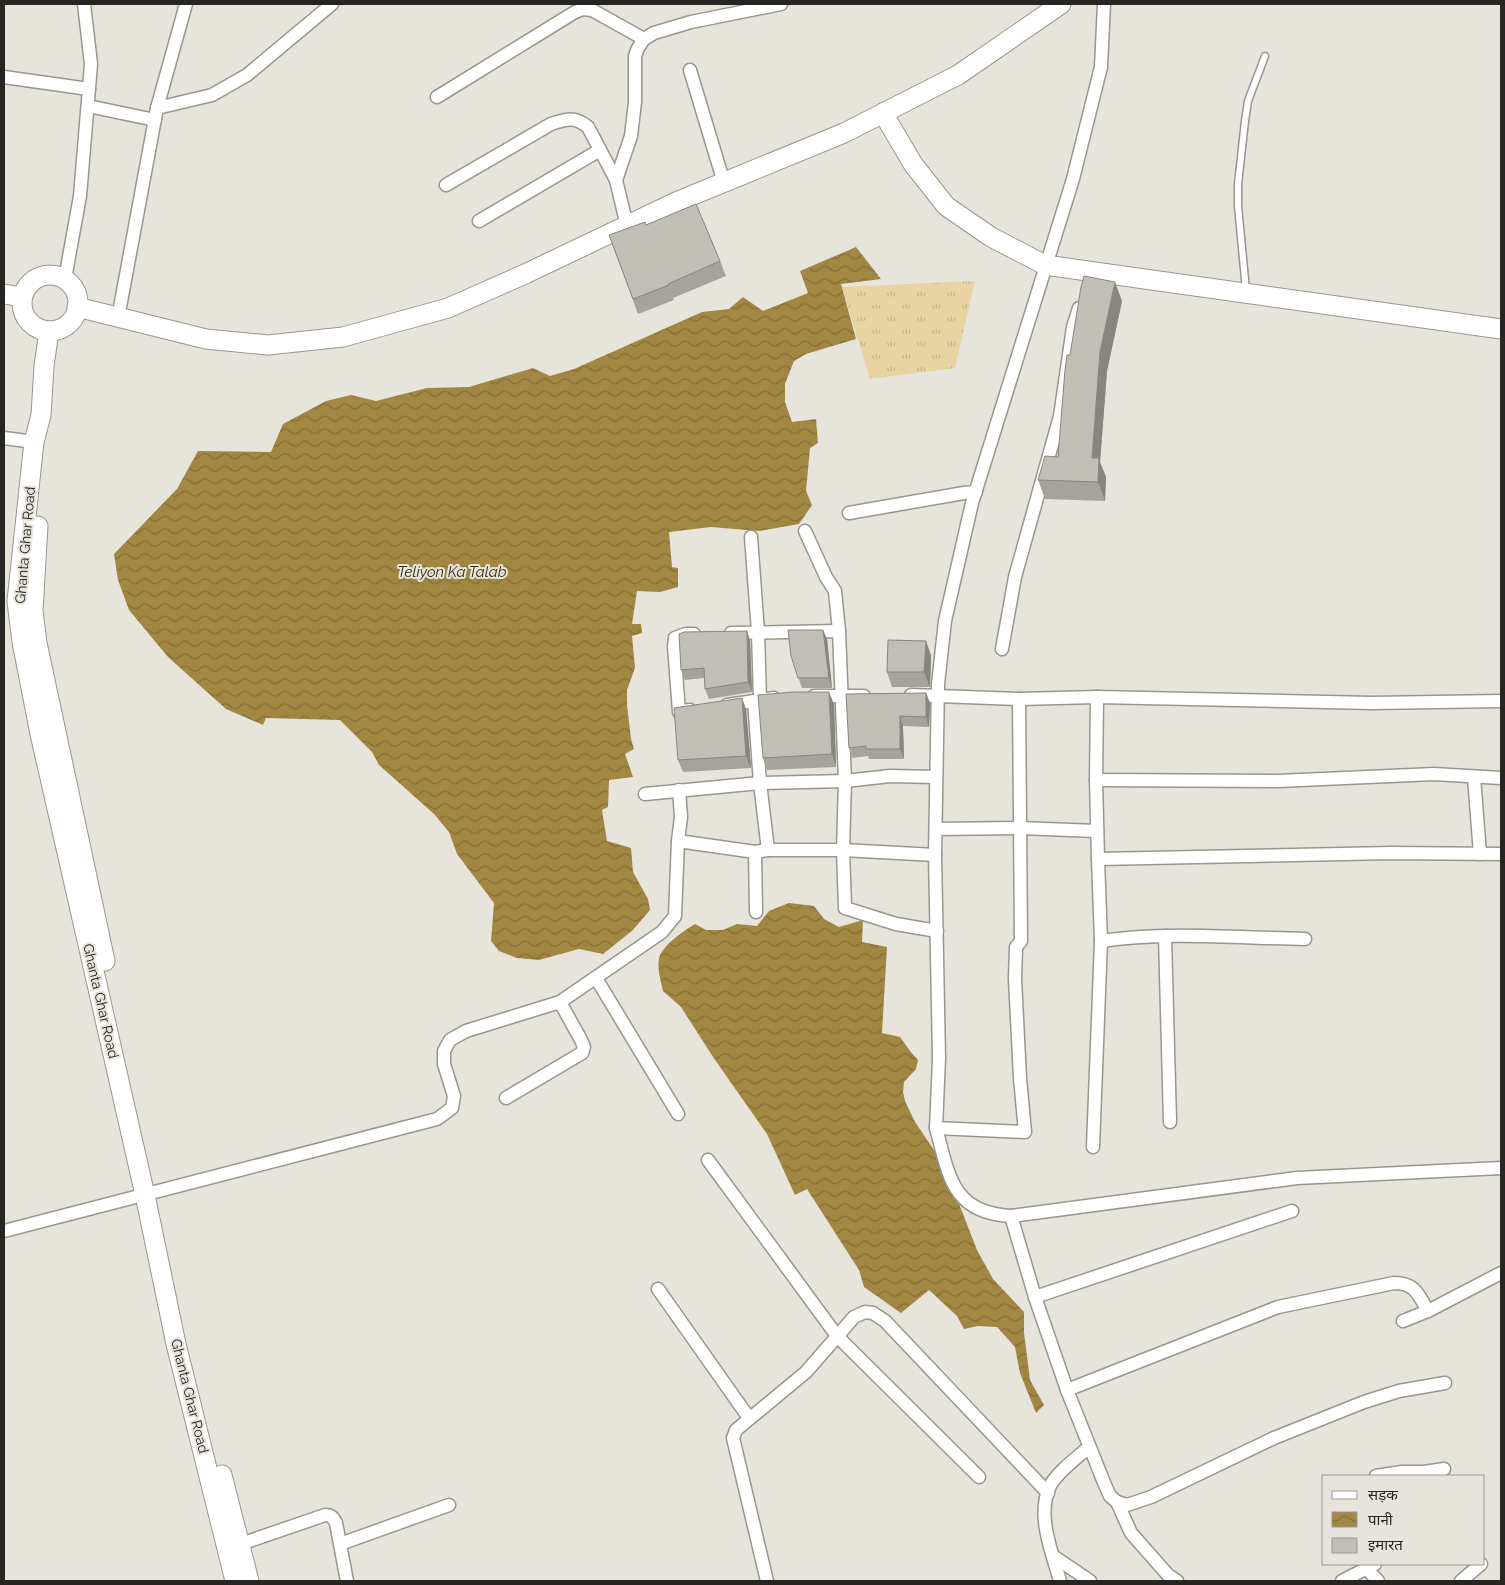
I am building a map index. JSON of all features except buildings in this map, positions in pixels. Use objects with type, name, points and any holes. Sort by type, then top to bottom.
[{"type":"street","points":[[65,279],[80,196],[91,64],[84,4]]},
{"type":"street","points":[[118,318],[156,114],[186,4]]},
{"type":"street","points":[[88,106],[156,114],[212,95],[247,75],[332,4]]},
{"type":"street","points":[[616,180],[631,136],[635,102],[635,56],[644,39],[654,33],[691,22],[782,4]]},
{"type":"street","points":[[78,307],[206,339],[268,345],[343,337],[448,308],[676,202],[844,134],[958,75],[1061,4]]},
{"type":"street","points":[[1104,4],[1101,67],[1073,179],[976,492],[946,621],[938,684],[935,855],[939,1058],[936,1128],[948,1174],[956,1189],[965,1200],[979,1210],[997,1215],[1011,1216],[1297,1178],[1501,1168]]},
{"type":"street","points":[[437,97],[575,12],[583,9],[592,10],[644,39]]},
{"type":"street","points":[[690,70],[724,183]]},
{"type":"street","points":[[4,77],[89,89]]},
{"type":"street","points":[[883,113],[912,164],[946,206],[990,237],[1045,265],[1089,276],[1246,294],[1501,329]]},
{"type":"street","points":[[446,185],[551,124],[564,119],[581,121],[588,127],[616,180],[627,226]]},
{"type":"street","points":[[479,221],[600,150]]},
{"type":"street","points":[[44,276],[55,276],[65,279],[73,287],[77,296],[78,307],[72,319],[62,328],[49,331],[37,328],[28,320],[23,309],[22,297],[27,287],[34,280],[44,276]]},
{"type":"street","points":[[4,294],[22,297]]},
{"type":"street","points":[[1002,649],[1015,577],[1060,416],[1073,327],[1083,295]]},
{"type":"street","name":"Ghanta Ghar Road","points":[[49,331],[44,366],[41,415],[44,443],[33,611],[37,643],[107,971],[151,1194],[176,1344],[234,1547],[249,1581]]},
{"type":"street","name":"Ghanta Ghar Road","points":[[41,415],[34,442],[11,600],[22,642],[40,734],[151,1194]]},
{"type":"street","points":[[4,438],[34,442]]},
{"type":"street","points":[[849,513],[976,492]]},
{"type":"street","points":[[805,532],[826,577],[835,591],[840,631],[845,781],[843,850],[845,908],[896,924],[937,931]]},
{"type":"street","points":[[752,537],[758,632],[757,700],[761,851],[756,912]]},
{"type":"street","points":[[722,633],[840,631]]},
{"type":"street","points":[[704,634],[675,638],[679,712],[757,700],[793,697],[881,696]]},
{"type":"street","points":[[900,696],[939,695],[1019,699],[1096,697],[1372,703],[1501,701]]},
{"type":"street","points":[[1093,1147],[1101,942],[1097,831],[1096,697]]},
{"type":"street","points":[[936,1128],[1025,1132],[1015,978],[1016,947],[1020,941],[1019,699]]},
{"type":"street","points":[[1096,780],[1278,781],[1434,774],[1501,778]]},
{"type":"street","points":[[645,794],[760,783],[845,781],[890,776],[936,777]]},
{"type":"street","points":[[1474,777],[1480,854]]},
{"type":"street","points":[[4,1231],[437,1119],[452,1108],[454,1096],[444,1064],[444,1051],[450,1040],[466,1031],[560,1002],[662,932],[675,916],[678,841],[682,817],[679,790]]},
{"type":"street","points":[[936,829],[1019,828],[1097,831]]},
{"type":"street","points":[[678,841],[761,851],[843,850],[935,855]]},
{"type":"street","points":[[1098,858],[1391,853],[1501,854]]},
{"type":"street","points":[[1101,942],[1132,937],[1165,936],[1305,939]]},
{"type":"street","points":[[1165,936],[1170,1122]]},
{"type":"street","points":[[596,978],[678,1114]]},
{"type":"street","points":[[506,1098],[582,1052],[584,1047],[582,1040],[560,1002]]},
{"type":"street","points":[[708,1160],[837,1336],[978,1477]]},
{"type":"street","points":[[1035,1297],[1292,1211]]},
{"type":"street","points":[[1011,1216],[1035,1297],[1067,1390],[1080,1455],[1104,1485],[1110,1496],[1117,1502],[1127,1505],[1151,1497],[1274,1438],[1364,1402],[1399,1391],[1445,1383]]},
{"type":"street","points":[[1403,1321],[1428,1311],[1501,1273]]},
{"type":"street","points":[[1067,1390],[1278,1307],[1368,1288],[1402,1283],[1412,1286],[1428,1311]]},
{"type":"street","points":[[658,1289],[749,1418]]},
{"type":"street","points":[[767,1581],[733,1438],[736,1430],[806,1372],[854,1317],[864,1312],[873,1313],[879,1317],[1048,1493]]},
{"type":"street","points":[[1057,1580],[1044,1517],[1044,1503],[1051,1484],[1080,1455]]},
{"type":"street","points":[[1382,1475],[1444,1469]]},
{"type":"street","points":[[1117,1502],[1131,1533],[1168,1575],[1178,1581]]},
{"type":"street","points":[[340,1544],[449,1505]]},
{"type":"street","points":[[234,1547],[324,1515],[330,1515],[336,1523],[347,1581]]},
{"type":"street","name":"Ghanta Ghar Road","points":[[234,1547],[235,1581]]},
{"type":"street","points":[[1053,1556],[1090,1581]]},
{"type":"street","points":[[1461,1581],[1480,1565]]},
{"type":"street","points":[[1342,1581],[1370,1566],[1378,1581]]},
{"type":"lane","points":[[1246,294],[1238,206],[1238,184],[1244,120],[1248,101],[1265,56]]},
{"type":"green space","points":[[975,281],[955,368],[870,379],[842,287]]},
{"type":"water","name":"Teliyon Ka Talab","points":[[856,247],[881,279],[841,284],[856,339],[806,354],[794,361],[785,384],[785,402],[792,422],[816,419],[818,443],[810,448],[806,491],[812,505],[799,524],[759,531],[711,527],[669,532],[672,567],[678,568],[678,587],[660,592],[637,591],[632,624],[641,624],[642,633],[632,636],[635,668],[627,690],[631,739],[634,749],[625,754],[633,777],[609,780],[608,807],[602,810],[607,841],[631,848],[633,872],[648,899],[650,910],[633,930],[603,954],[579,949],[539,960],[517,958],[499,951],[491,941],[494,903],[457,854],[449,832],[434,814],[379,765],[372,752],[340,720],[266,718],[263,725],[226,709],[168,657],[129,610],[118,580],[114,554],[177,489],[198,451],[271,452],[283,424],[326,401],[351,395],[376,401],[427,388],[469,387],[533,368],[550,376],[574,369],[702,312],[729,309],[743,297],[763,311],[808,293],[800,271]]},
{"type":"water","points":[[789,903],[814,906],[824,919],[839,927],[863,920],[862,942],[887,947],[882,1033],[900,1037],[918,1060],[916,1069],[904,1082],[903,1092],[905,1101],[915,1122],[936,1153],[942,1170],[954,1191],[977,1250],[993,1279],[1024,1312],[1024,1333],[1030,1380],[1044,1405],[1036,1413],[1020,1373],[1015,1347],[997,1327],[978,1326],[964,1329],[957,1316],[929,1290],[901,1313],[864,1287],[859,1270],[807,1189],[795,1195],[767,1134],[713,1057],[681,1007],[663,991],[658,967],[659,959],[664,949],[685,930],[695,924],[706,930],[723,930],[737,924],[757,926],[769,911]]}]
